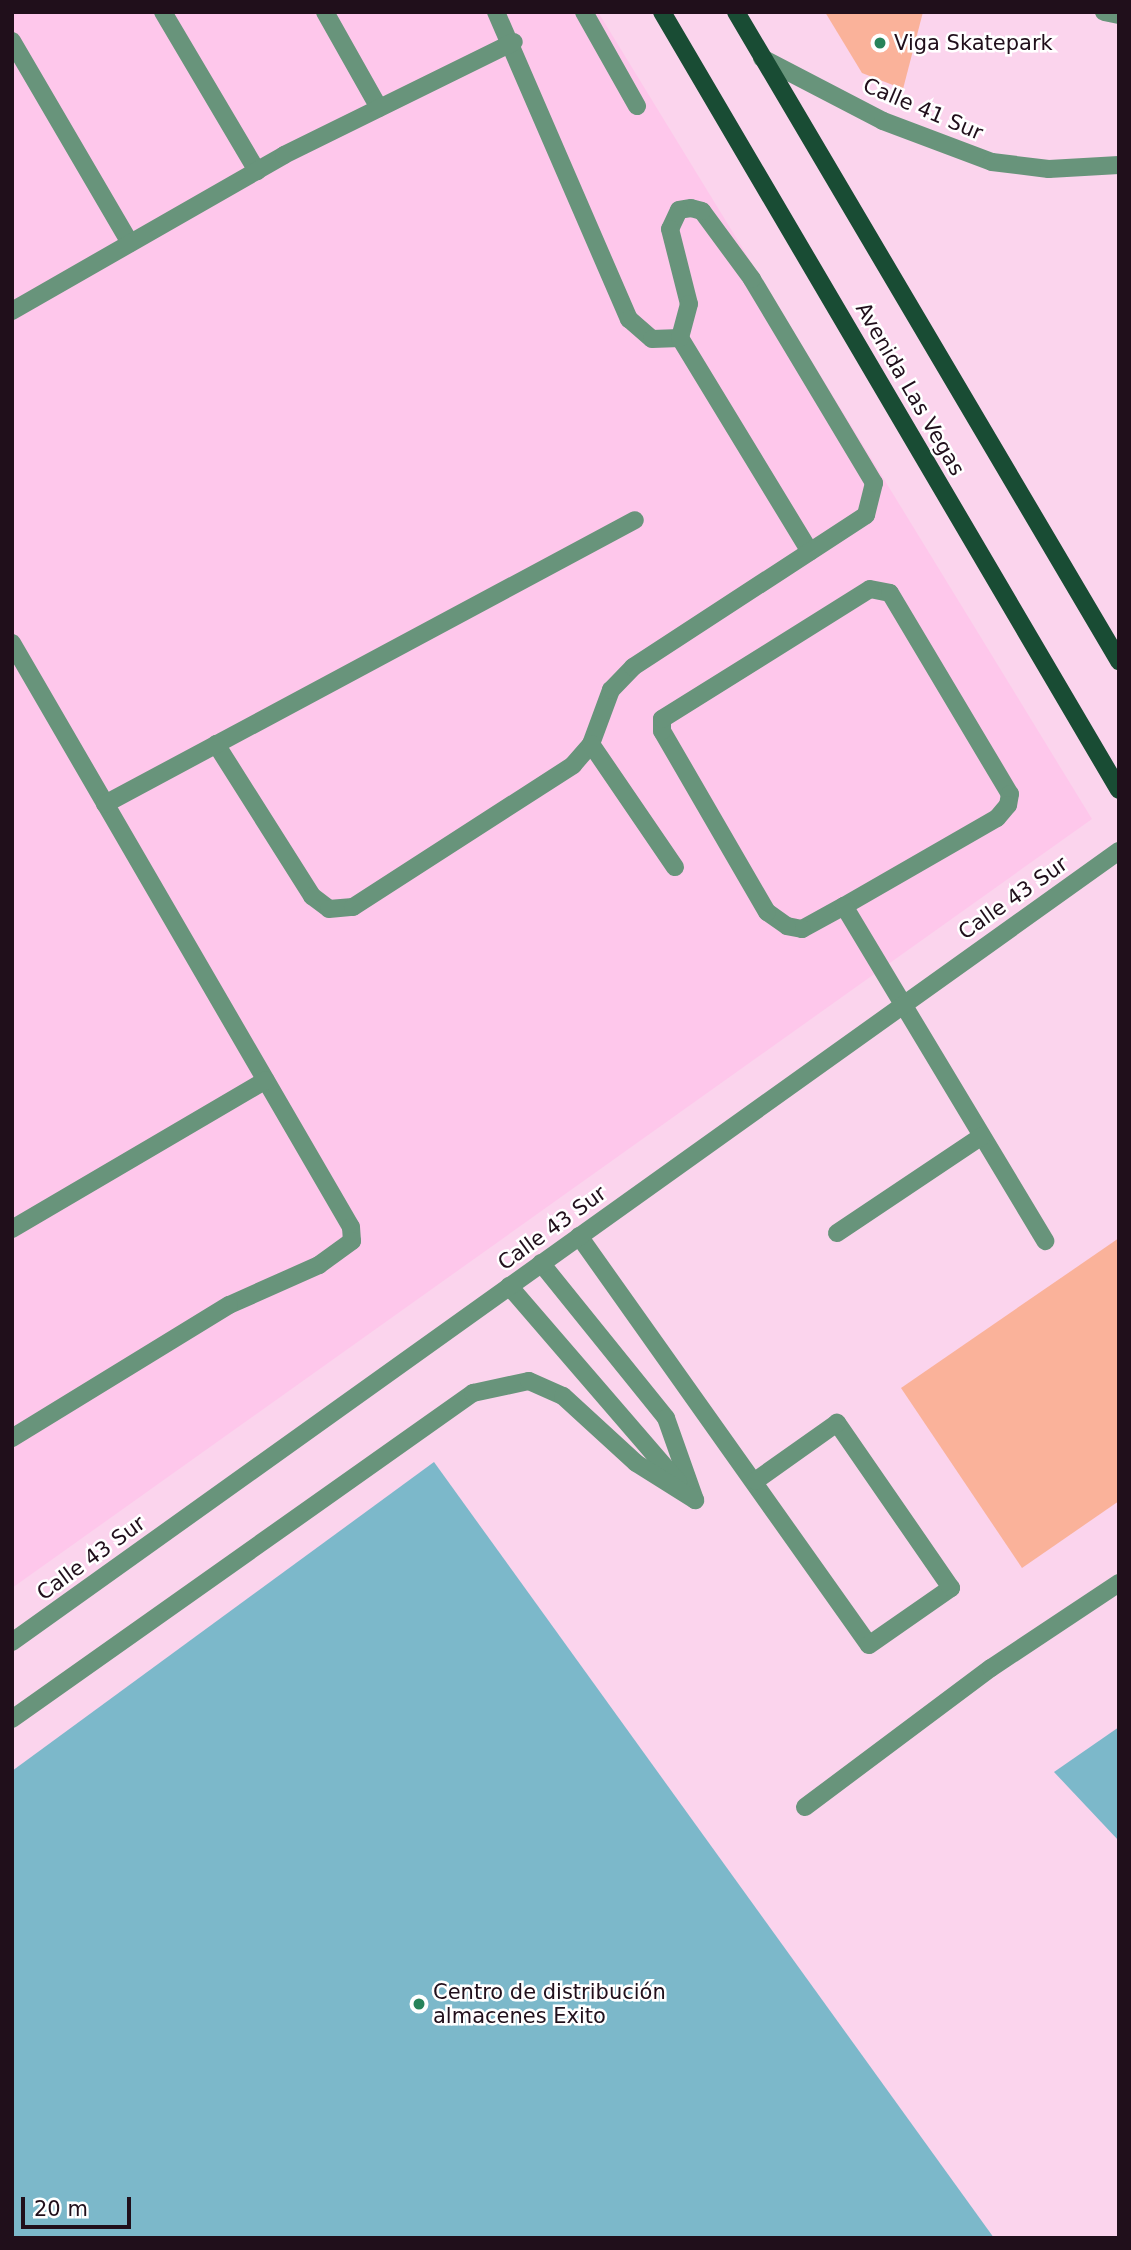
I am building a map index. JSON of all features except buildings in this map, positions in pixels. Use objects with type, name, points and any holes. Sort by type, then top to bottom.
[{"type":"main road","name":"Avenida Las Vegas","points":[[662,12],[1119,790]]},
{"type":"main road","name":"Avenida Las Vegas","points":[[736,12],[1119,661]]},
{"type":"street","points":[[163,12],[257,171]]},
{"type":"street","points":[[325,12],[379,108]]},
{"type":"street","points":[[496,12],[514,42],[629,318],[652,339],[680,338]]},
{"type":"street","points":[[584,12],[637,106]]},
{"type":"street","points":[[1104,12],[1119,15]]},
{"type":"street","points":[[12,41],[130,243]]},
{"type":"street","points":[[12,310],[257,171],[514,42]]},
{"type":"street","name":"Calle 41 Sur","points":[[762,58],[883,121],[992,162],[1049,169],[1119,164]]},
{"type":"street","points":[[216,744],[312,896],[329,909],[353,907],[573,765],[591,744],[611,690],[633,667],[810,552],[866,514],[874,483],[752,279],[702,211],[691,208],[679,210],[670,229],[689,304],[680,338],[810,552]]},
{"type":"street","points":[[105,804],[635,520]]},
{"type":"street","points":[[870,589],[881,589],[930,656],[1010,794],[998,818],[844,906],[802,929],[767,912],[662,731],[662,719],[870,589]]},
{"type":"street","points":[[12,643],[351,1227],[352,1241],[320,1265],[229,1305],[12,1438]]},
{"type":"street","points":[[591,744],[675,867]]},
{"type":"street","name":"Calle 43 Sur","points":[[12,1642],[1119,850]]},
{"type":"street","points":[[844,906],[1045,1241]]},
{"type":"street","points":[[12,1229],[267,1080]]},
{"type":"street","points":[[837,1233],[982,1136]]},
{"type":"street","points":[[579,1236],[869,1645],[951,1588],[837,1423],[755,1481]]},
{"type":"street","points":[[541,1263],[666,1418],[695,1500]]},
{"type":"street","points":[[509,1286],[695,1500]]},
{"type":"street","points":[[12,1719],[473,1392],[529,1381],[563,1396],[636,1463],[695,1500]]},
{"type":"street","points":[[805,1807],[991,1668],[1119,1583]]},
{"type":"shaded area","points":[[12,12],[598,12],[1092,819],[12,1588]]},
{"type":"shaded area","name":"Viga Skatepark","points":[[825,12],[923,12],[903,89],[862,73]]},
{"type":"shaded area","points":[[1119,1238],[1119,1501],[1022,1568],[901,1388]]},
{"type":"place","name":"Viga Skatepark","points":[[880,43]]},
{"type":"place","name":"Centro de distribución almacenes Exito","points":[[419,2004]]}]
